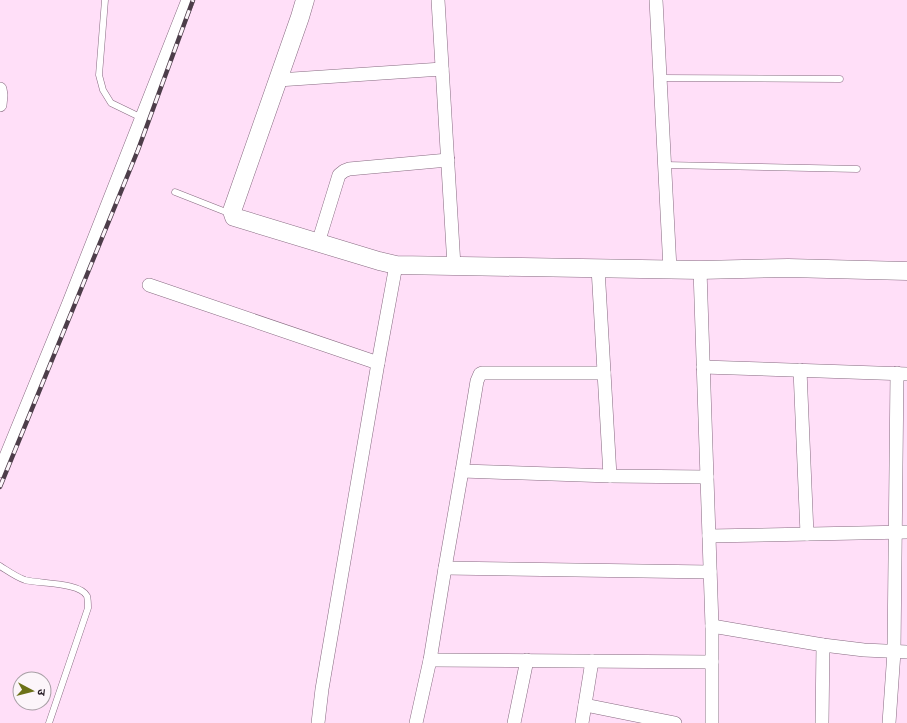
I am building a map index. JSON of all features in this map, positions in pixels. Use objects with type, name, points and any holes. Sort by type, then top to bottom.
[{"type":"street","points":[[0,471],[74,291],[188,0]]},
{"type":"street","points":[[305,0],[232,211],[234,217],[379,261],[396,264],[700,270],[788,268],[907,271]]},
{"type":"street","points":[[438,0],[454,266]]},
{"type":"street","points":[[656,0],[670,269]]},
{"type":"street","points":[[278,80],[442,69]]},
{"type":"street","points":[[0,89],[0,105]]},
{"type":"street","points":[[318,243],[339,175],[344,171],[349,169],[448,160]]},
{"type":"street","points":[[318,723],[322,689],[396,264]]},
{"type":"street","points":[[598,268],[610,476]]},
{"type":"street","points":[[700,270],[712,626],[712,723]]},
{"type":"street","points":[[149,285],[378,363]]},
{"type":"street","points":[[703,367],[902,374],[901,652],[889,723]]},
{"type":"street","points":[[800,370],[807,534]]},
{"type":"street","points":[[416,723],[430,660],[477,381],[480,374],[604,373]]},
{"type":"street","points":[[462,471],[610,476],[707,477]]},
{"type":"street","points":[[709,536],[902,532]]},
{"type":"street","points":[[445,568],[710,572]]},
{"type":"street","points":[[712,626],[823,645],[864,650],[901,652]]},
{"type":"street","points":[[822,723],[823,645]]},
{"type":"street","points":[[430,660],[712,662]]},
{"type":"street","points":[[514,723],[527,660]]},
{"type":"street","points":[[582,723],[592,661]]},
{"type":"street","points":[[585,705],[675,723]]},
{"type":"lane","points":[[105,0],[99,75],[103,90],[111,103],[142,118]]},
{"type":"lane","points":[[660,78],[840,79]]},
{"type":"lane","points":[[665,165],[857,169]]},
{"type":"lane","points":[[174,192],[232,214]]},
{"type":"lane","points":[[0,566],[22,579],[74,587],[81,590],[86,595],[88,601],[88,608],[49,723]]},
{"type":"railway","points":[[0,487],[138,150],[193,0]]}]
